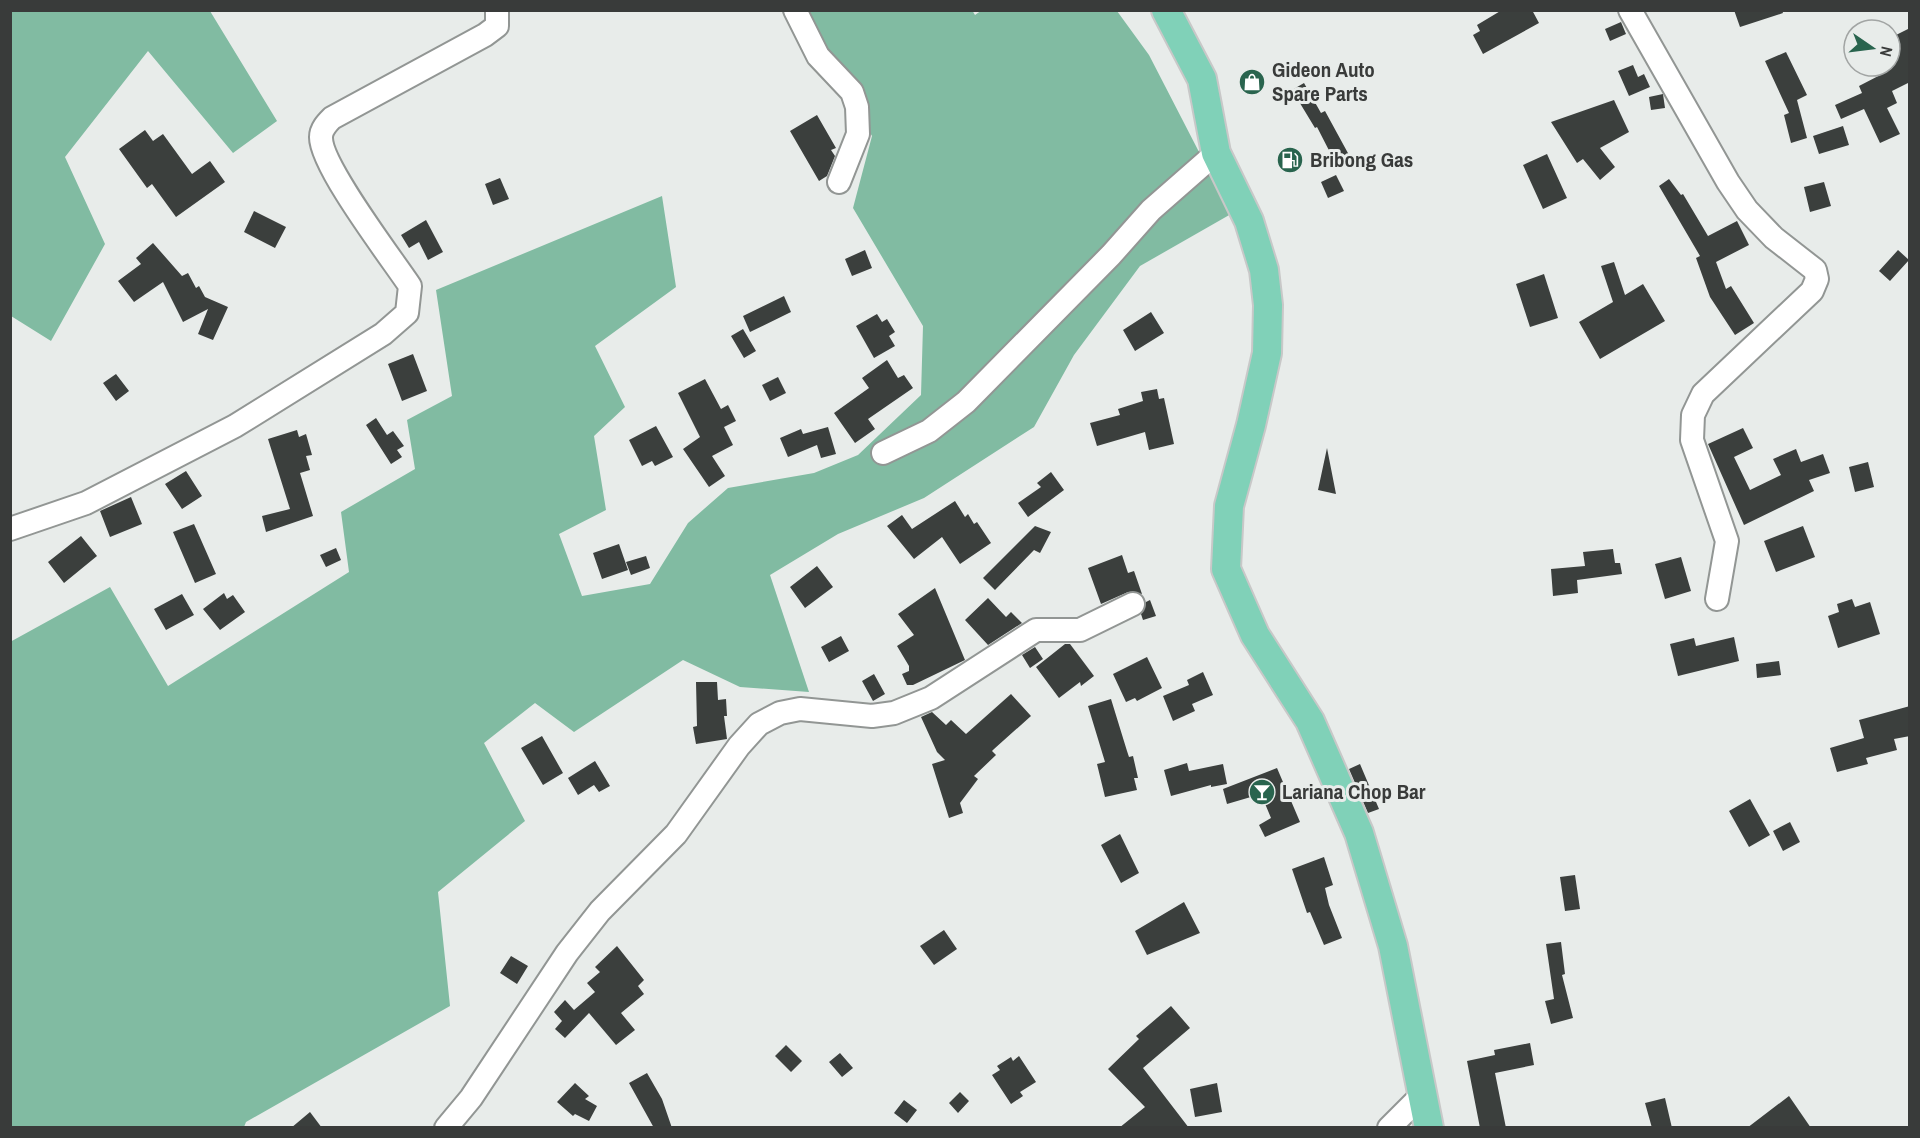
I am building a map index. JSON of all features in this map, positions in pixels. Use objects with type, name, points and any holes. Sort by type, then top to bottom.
[{"type":"main road","points":[[1166,10],[1202,79],[1216,153],[1249,221],[1264,270],[1268,304],[1267,353],[1251,425],[1229,506],[1226,569],[1255,635],[1310,721],[1359,833],[1393,946],[1424,1093],[1429,1128]]},
{"type":"street","points":[[10,529],[86,503],[235,426],[383,334],[407,313],[410,285],[350,200],[324,151],[321,138],[324,127],[332,118],[485,35],[497,26],[497,10]]},
{"type":"street","points":[[795,10],[818,56],[852,92],[857,107],[858,134],[839,182]]},
{"type":"street","points":[[1630,10],[1728,182],[1747,210],[1773,238],[1815,270],[1816,279],[1812,291],[1703,394],[1693,414],[1692,440],[1727,541],[1717,599]]},
{"type":"street","points":[[883,453],[929,431],[966,402],[1111,255],[1151,210],[1216,153]]},
{"type":"street","points":[[446,1128],[483,1079],[567,953],[600,911],[676,834],[739,746],[759,724],[780,713],[800,709],[872,716],[894,713],[931,698],[1036,630],[1080,630],[1133,604]]},
{"type":"street","points":[[1389,1128],[1424,1093]]},
{"type":"green space","points":[[972,10],[975,15],[982,10],[1117,11],[1149,55],[1231,214],[1140,266],[1074,355],[1034,427],[924,498],[838,534],[770,575],[809,692],[740,687],[683,660],[574,732],[535,703],[484,743],[525,821],[438,892],[450,1006],[246,1122],[244,1127],[11,1127],[10,642],[110,587],[168,686],[349,572],[341,512],[415,469],[407,420],[452,396],[436,290],[662,196],[676,287],[595,346],[625,407],[594,436],[606,510],[559,534],[582,596],[650,584],[688,523],[728,488],[814,473],[858,455],[921,395],[923,326],[853,208],[872,136],[818,45],[806,11]]},
{"type":"green space","points":[[10,11],[210,11],[277,121],[233,153],[148,51],[65,157],[105,244],[51,341],[11,316]]},
{"type":"building","points":[[1502,10],[1532,10],[1539,23],[1483,54],[1473,35],[1480,31],[1477,25]]},
{"type":"building","points":[[1734,10],[1782,10],[1783,13],[1740,27]]},
{"type":"building","points":[[1621,22],[1626,34],[1610,41],[1605,29]]},
{"type":"building","points":[[1910,28],[1910,82],[1892,91],[1897,103],[1887,108],[1900,134],[1880,143],[1864,109],[1841,119],[1835,105],[1862,93],[1859,86],[1874,78],[1902,78],[1902,32]]},
{"type":"building","points":[[1786,52],[1807,95],[1797,100],[1807,138],[1791,143],[1784,115],[1789,113],[1765,61]]},
{"type":"building","points":[[1633,65],[1638,77],[1644,74],[1650,87],[1629,96],[1618,71]]},
{"type":"building","points":[[1304,83],[1321,113],[1325,111],[1349,155],[1345,157],[1347,161],[1337,166],[1317,127],[1315,128],[1292,90]]},
{"type":"building","points":[[1663,94],[1665,108],[1651,110],[1649,97]]},
{"type":"building","points":[[1614,100],[1629,132],[1600,148],[1615,167],[1600,180],[1583,159],[1577,163],[1551,122]]},
{"type":"building","points":[[817,115],[836,148],[831,150],[835,156],[827,176],[819,181],[790,131]]},
{"type":"building","points":[[1843,126],[1849,145],[1819,154],[1813,136]]},
{"type":"building","points":[[145,130],[153,141],[163,134],[192,174],[210,161],[225,182],[176,217],[152,184],[147,188],[119,149]]},
{"type":"building","points":[[1547,154],[1567,198],[1543,209],[1523,165]]},
{"type":"building","points":[[1336,175],[1344,191],[1328,198],[1321,182]]},
{"type":"building","points":[[500,178],[509,199],[493,205],[485,184]]},
{"type":"building","points":[[1669,179],[1681,195],[1683,194],[1708,236],[1737,221],[1749,245],[1716,262],[1726,289],[1731,286],[1754,323],[1735,335],[1710,297],[1696,258],[1700,256],[1659,186]]},
{"type":"building","points":[[1824,182],[1831,206],[1810,212],[1804,187]]},
{"type":"building","points":[[254,211],[286,227],[275,248],[244,232]]},
{"type":"building","points":[[426,220],[443,252],[428,260],[419,242],[409,248],[401,235]]},
{"type":"building","points":[[153,243],[182,276],[188,273],[196,288],[199,286],[205,297],[228,307],[213,340],[198,334],[208,309],[183,322],[163,282],[134,302],[118,281],[141,264],[136,258]]},
{"type":"building","points":[[865,250],[872,268],[852,276],[845,259]]},
{"type":"building","points":[[1898,250],[1909,260],[1890,281],[1879,271]]},
{"type":"building","points":[[1614,262],[1625,295],[1643,284],[1665,321],[1600,359],[1579,322],[1613,302],[1601,266]]},
{"type":"building","points":[[1544,274],[1558,318],[1530,327],[1516,284]]},
{"type":"building","points":[[784,296],[791,312],[750,332],[743,316]]},
{"type":"building","points":[[1151,312],[1164,333],[1135,351],[1123,330]]},
{"type":"building","points":[[877,314],[882,322],[887,319],[895,332],[889,336],[895,346],[874,358],[856,326]]},
{"type":"building","points":[[743,329],[756,351],[744,358],[731,336]]},
{"type":"building","points":[[413,354],[427,391],[402,401],[388,364]]},
{"type":"building","points":[[887,360],[898,378],[904,375],[913,388],[868,419],[875,429],[855,443],[834,413],[869,388],[862,378]]},
{"type":"building","points":[[116,374],[129,391],[116,401],[103,383]]},
{"type":"building","points":[[778,377],[786,393],[770,401],[762,385]]},
{"type":"building","points":[[705,379],[721,409],[728,405],[736,421],[724,427],[733,445],[712,456],[725,476],[709,487],[683,449],[700,437],[678,393]]},
{"type":"building","points":[[1157,389],[1159,399],[1164,398],[1174,444],[1149,450],[1145,432],[1097,446],[1090,423],[1120,415],[1118,409],[1143,401],[1141,392]]},
{"type":"building","points":[[376,418],[387,435],[393,431],[404,446],[397,450],[402,457],[391,464],[366,425]]},
{"type":"building","points":[[656,426],[673,457],[655,466],[652,461],[642,466],[629,440]]},
{"type":"building","points":[[828,427],[836,454],[821,458],[817,445],[788,457],[780,438],[801,429],[803,434]]},
{"type":"building","points":[[1743,428],[1753,448],[1734,457],[1750,490],[1781,475],[1773,459],[1796,449],[1801,462],[1823,454],[1830,473],[1809,480],[1814,491],[1744,525],[1708,444]]},
{"type":"building","points":[[297,430],[299,437],[306,434],[312,455],[306,456],[310,470],[300,473],[313,516],[266,532],[262,516],[290,509],[268,439]]},
{"type":"building","points":[[1327,448],[1336,494],[1318,490]]},
{"type":"building","points":[[1868,462],[1874,487],[1855,492],[1849,467]]},
{"type":"building","points":[[186,471],[202,496],[182,509],[165,484]]},
{"type":"building","points":[[1051,472],[1064,490],[1028,517],[1018,503],[1041,487],[1037,483]]},
{"type":"building","points":[[131,497],[142,524],[110,537],[100,511]]},
{"type":"building","points":[[955,501],[965,517],[968,514],[974,524],[977,522],[991,543],[960,564],[942,537],[914,559],[887,526],[902,515],[912,529]]},
{"type":"building","points":[[194,524],[216,574],[195,583],[173,532]]},
{"type":"building","points":[[1035,526],[1051,532],[1040,553],[1034,550],[995,590],[983,578]]},
{"type":"building","points":[[1803,526],[1815,557],[1776,572],[1764,541]]},
{"type":"building","points":[[81,536],[97,556],[64,583],[48,562]]},
{"type":"building","points":[[619,544],[628,570],[602,579],[593,553]]},
{"type":"building","points":[[336,548],[341,560],[326,567],[320,555]]},
{"type":"building","points":[[1613,549],[1615,563],[1620,563],[1622,574],[1577,580],[1578,593],[1553,596],[1551,569],[1585,566],[1583,552]]},
{"type":"building","points":[[1122,555],[1128,573],[1134,571],[1142,594],[1128,592],[1101,604],[1088,568]]},
{"type":"building","points":[[646,556],[650,568],[631,575],[626,562]]},
{"type":"building","points":[[1681,557],[1691,591],[1665,599],[1655,564]]},
{"type":"building","points":[[817,566],[833,587],[805,608],[790,587]]},
{"type":"building","points":[[935,588],[965,660],[913,685],[907,685],[902,674],[909,671],[909,666],[897,646],[914,635],[898,614]]},
{"type":"building","points":[[224,593],[227,599],[233,595],[245,612],[220,630],[203,609]]},
{"type":"building","points":[[182,594],[194,615],[166,630],[154,609]]},
{"type":"building","points":[[988,598],[1006,617],[1011,612],[1022,623],[988,645],[965,620]]},
{"type":"building","points":[[1852,599],[1855,607],[1870,602],[1880,634],[1838,648],[1828,616],[1839,612],[1837,604]]},
{"type":"building","points":[[1150,600],[1156,616],[1143,620],[1141,614],[1146,602]]},
{"type":"building","points":[[841,636],[849,651],[829,662],[821,647]]},
{"type":"building","points":[[1734,637],[1739,661],[1678,676],[1670,644],[1694,638],[1696,646]]},
{"type":"building","points":[[1065,644],[1070,644],[1094,676],[1081,686],[1080,682],[1059,698],[1036,667]]},
{"type":"building","points":[[1035,647],[1043,659],[1030,668],[1022,655]]},
{"type":"building","points":[[1147,657],[1162,688],[1137,701],[1135,698],[1126,702],[1113,674]]},
{"type":"building","points":[[1779,661],[1781,675],[1757,678],[1756,664]]},
{"type":"building","points":[[1203,672],[1213,695],[1192,704],[1195,711],[1173,721],[1163,696],[1189,685],[1187,680]]},
{"type":"building","points":[[874,674],[885,694],[873,701],[862,681]]},
{"type":"building","points":[[696,682],[717,682],[718,700],[726,699],[727,716],[724,716],[727,739],[696,744],[693,727],[697,726]]},
{"type":"building","points":[[1011,694],[1031,716],[992,751],[996,755],[974,776],[978,779],[960,803],[963,813],[949,818],[932,764],[945,760],[937,752],[921,717],[932,712],[946,725],[951,720],[966,734]]},
{"type":"building","points":[[1111,699],[1129,757],[1133,756],[1138,778],[1134,778],[1137,790],[1105,797],[1097,764],[1105,762],[1088,706]]},
{"type":"building","points":[[1910,706],[1910,736],[1894,739],[1897,750],[1866,758],[1868,764],[1837,772],[1830,748],[1864,738],[1859,720]]},
{"type":"building","points":[[542,736],[563,773],[543,785],[521,748]]},
{"type":"building","points":[[595,761],[610,786],[599,792],[594,785],[578,795],[568,778]]},
{"type":"building","points":[[1187,763],[1189,771],[1223,764],[1227,784],[1211,787],[1211,785],[1171,796],[1164,770]]},
{"type":"building","points":[[1360,764],[1379,809],[1368,813],[1349,769]]},
{"type":"building","points":[[1277,768],[1300,822],[1265,837],[1259,825],[1271,818],[1261,794],[1227,804],[1223,789]]},
{"type":"building","points":[[1750,799],[1770,835],[1749,847],[1729,811]]},
{"type":"building","points":[[1790,822],[1800,842],[1783,851],[1773,831]]},
{"type":"building","points":[[1120,834],[1139,873],[1121,883],[1101,845]]},
{"type":"building","points":[[1324,857],[1333,885],[1325,888],[1342,938],[1324,945],[1310,912],[1307,913],[1292,869]]},
{"type":"building","points":[[1575,875],[1580,909],[1565,911],[1560,877]]},
{"type":"building","points":[[1184,902],[1200,933],[1147,955],[1135,931]]},
{"type":"building","points":[[944,930],[957,949],[934,965],[920,946]]},
{"type":"building","points":[[1561,942],[1565,974],[1562,975],[1573,1018],[1551,1024],[1545,1001],[1554,999],[1546,944]]},
{"type":"building","points":[[617,946],[644,980],[638,986],[644,994],[621,1013],[635,1030],[616,1045],[589,1013],[565,1038],[555,1029],[562,1021],[554,1012],[565,1000],[574,1010],[595,992],[587,983],[600,972],[595,967]]},
{"type":"building","points":[[511,956],[528,966],[517,984],[500,973]]},
{"type":"building","points":[[1171,1006],[1190,1028],[1143,1068],[1189,1128],[1119,1128],[1145,1107],[1108,1069],[1139,1039],[1136,1036]]},
{"type":"building","points":[[1530,1043],[1534,1065],[1495,1073],[1506,1128],[1480,1128],[1467,1061],[1495,1055],[1494,1050]]},
{"type":"building","points":[[786,1045],[802,1061],[791,1072],[775,1056]]},
{"type":"building","points":[[840,1053],[853,1068],[842,1077],[829,1062]]},
{"type":"building","points":[[1019,1056],[1036,1082],[1020,1092],[1023,1096],[1011,1104],[992,1075],[1000,1070],[997,1066],[1011,1057],[1013,1061]]},
{"type":"building","points":[[647,1073],[662,1099],[672,1128],[654,1128],[629,1083]]},
{"type":"building","points":[[575,1083],[589,1096],[585,1099],[597,1106],[589,1121],[575,1114],[573,1116],[557,1102]]},
{"type":"building","points":[[1217,1083],[1222,1112],[1195,1117],[1190,1089]]},
{"type":"building","points":[[960,1092],[969,1101],[958,1113],[949,1103]]},
{"type":"building","points":[[1789,1096],[1811,1128],[1747,1128]]},
{"type":"building","points":[[1665,1098],[1672,1128],[1652,1128],[1645,1103]]},
{"type":"building","points":[[904,1100],[917,1110],[907,1123],[894,1113]]},
{"type":"building","points":[[310,1112],[322,1128],[291,1128]]},
{"type":"place","name":"Gideon Auto Spare Parts","points":[[1252,82]]},
{"type":"place","name":"Bribong Gas","points":[[1290,160]]},
{"type":"place","name":"Lariana Chop Bar","points":[[1262,792]]}]
